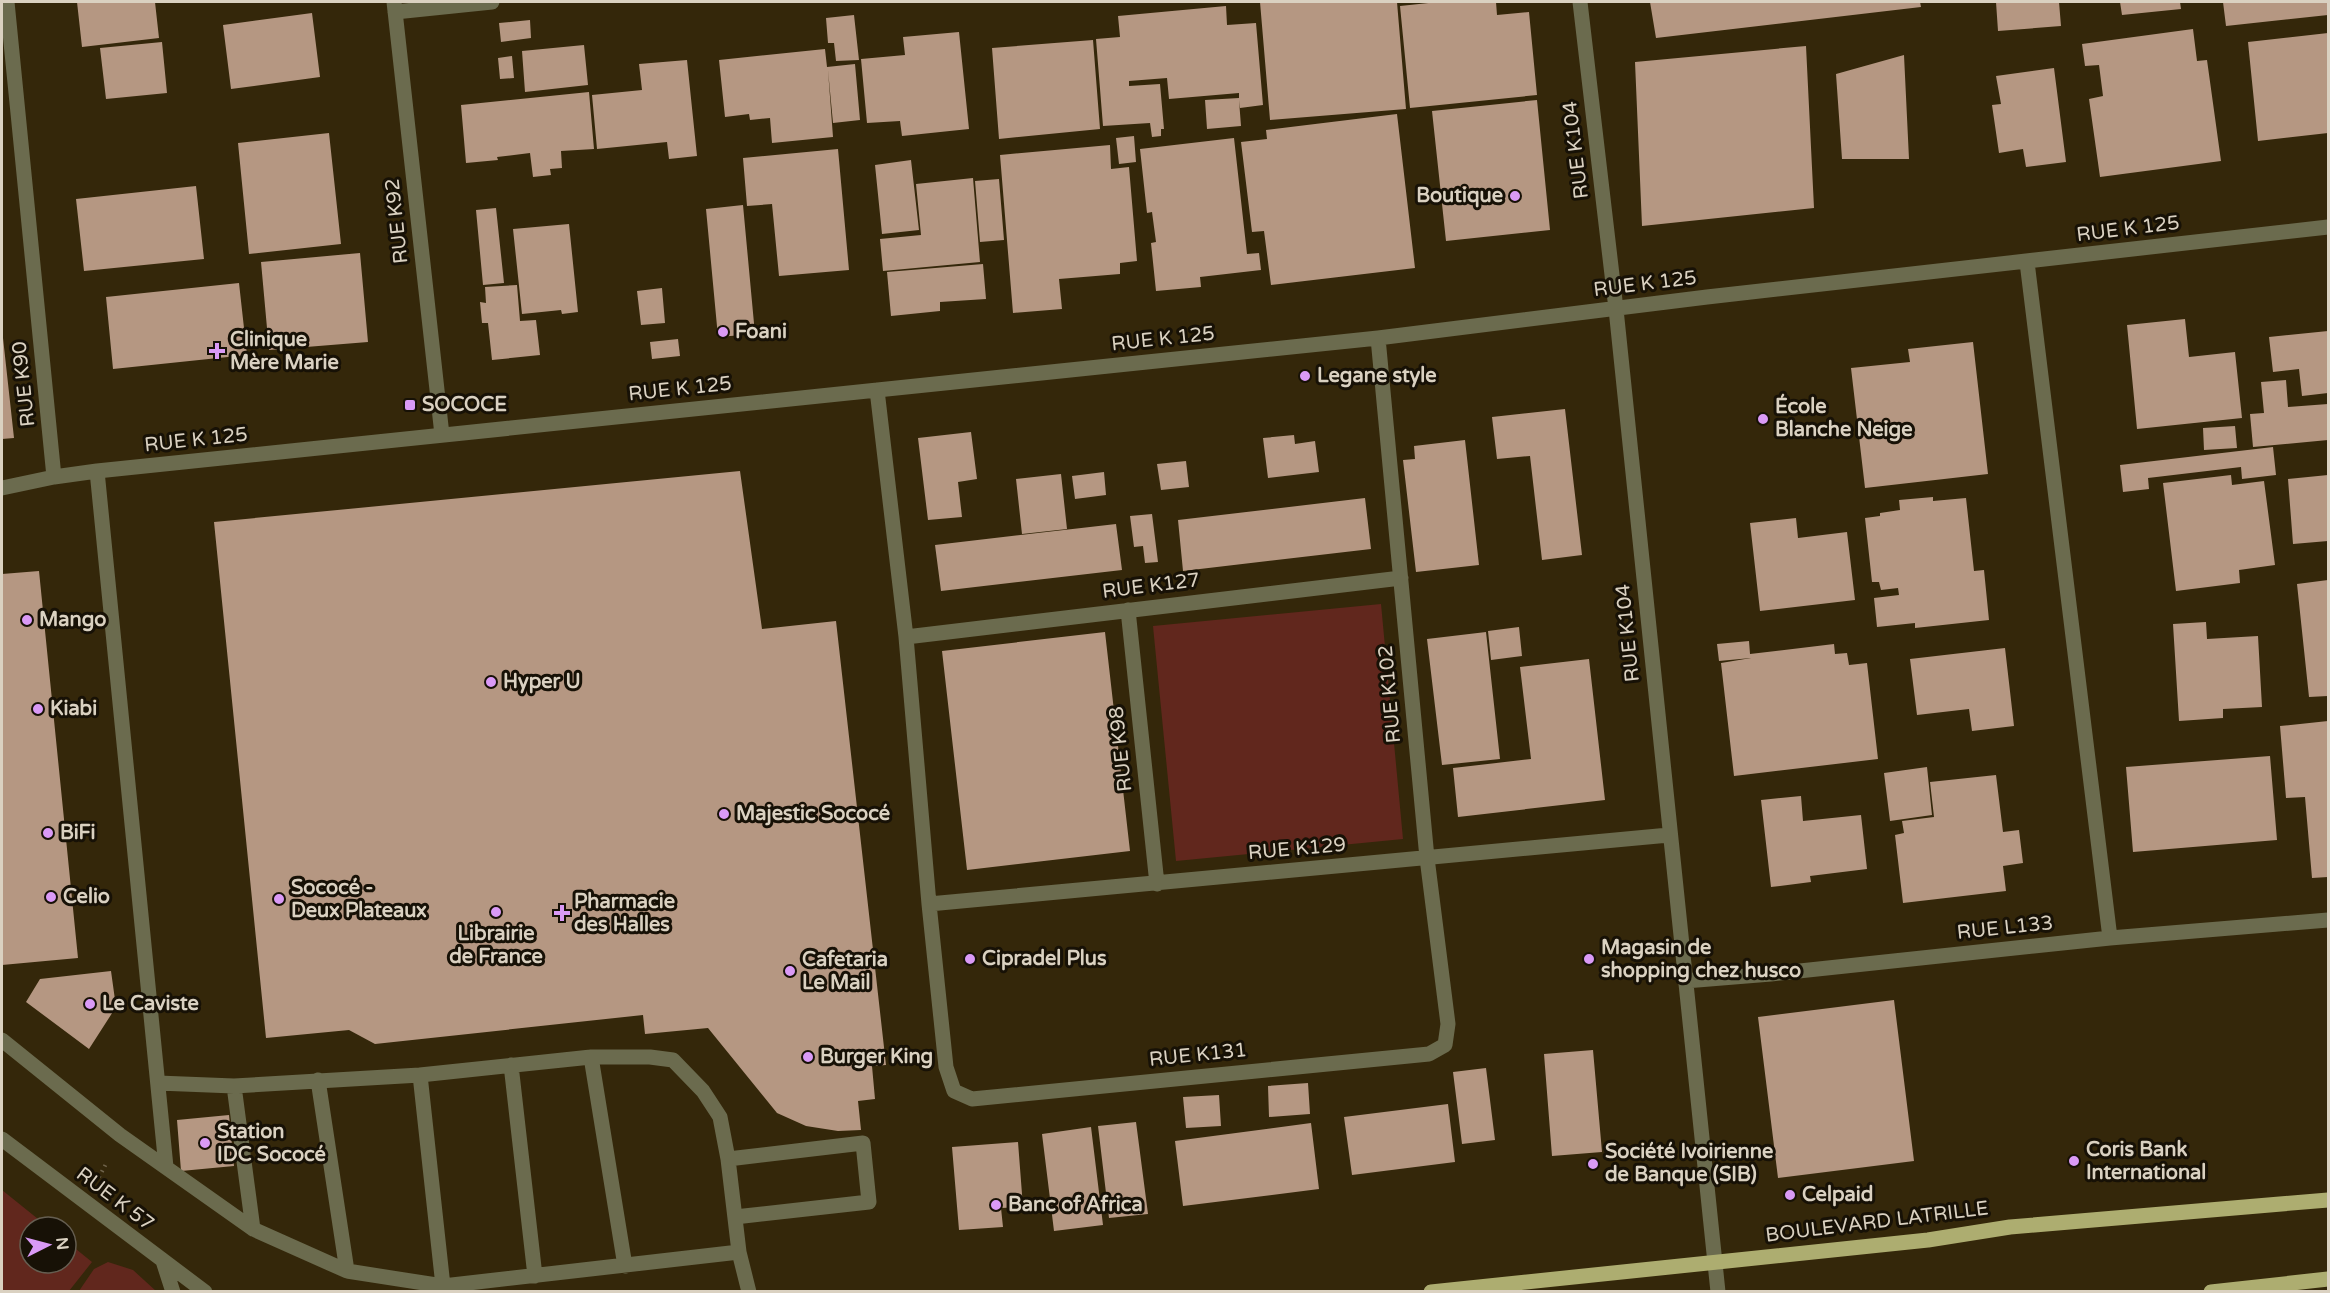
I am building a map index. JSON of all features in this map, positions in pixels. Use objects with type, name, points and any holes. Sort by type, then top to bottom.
[{"type":"main road","name":"BOULEVARD LATRILLE","points":[[1431,1292],[1928,1240],[2010,1227],[2328,1200]]},
{"type":"main road","points":[[2211,1292],[2328,1279]]},
{"type":"street","name":"RUE K90","points":[[7,2],[54,477]]},
{"type":"street","points":[[394,7],[492,2]]},
{"type":"street","name":"RUE K104","points":[[1580,2],[1616,309],[1718,1292]]},
{"type":"street","name":"RUE K92","points":[[394,7],[442,435]]},
{"type":"street","name":"RUE K 125","points":[[2,488],[97,471],[1378,338],[2328,227]]},
{"type":"street","points":[[2027,262],[2110,938]]},
{"type":"street","name":"RUE K102","points":[[1378,338],[1427,858],[1448,1024],[1445,1045]]},
{"type":"street","points":[[877,390],[906,638],[929,904]]},
{"type":"street","points":[[97,471],[166,1167]]},
{"type":"street","name":"RUE K127","points":[[906,638],[1401,578]]},
{"type":"street","name":"RUE K98","points":[[1128,610],[1157,884]]},
{"type":"street","name":"RUE K129","points":[[929,904],[1669,836]]},
{"type":"street","name":"RUE K131","points":[[929,904],[946,1066],[954,1091],[972,1099],[1429,1054],[1445,1045]]},
{"type":"street","name":"RUE L133","points":[[1685,981],[2110,938],[2328,920]]},
{"type":"street","points":[[2,1040],[120,1135],[253,1229],[347,1271],[443,1286],[739,1252]]},
{"type":"street","points":[[158,1083],[234,1086],[420,1075],[591,1057],[650,1057],[673,1060],[703,1091],[720,1118],[728,1159],[739,1252],[749,1292]]},
{"type":"street","points":[[591,1057],[625,1266]]},
{"type":"street","points":[[511,1065],[535,1276]]},
{"type":"street","points":[[420,1075],[443,1286]]},
{"type":"street","points":[[318,1080],[347,1271]]},
{"type":"street","points":[[234,1086],[253,1229]]},
{"type":"street","name":"RUE K 57","points":[[2,1139],[205,1292]]},
{"type":"street","points":[[728,1159],[863,1143],[869,1202],[735,1217]]},
{"type":"street","points":[[163,1261],[173,1292]]},
{"type":"path","points":[[86,1204],[120,1135]]},
{"type":"shaded area","points":[[1381,604],[1403,839],[1176,861],[1153,626]]},
{"type":"shaded area","points":[[2,1190],[33,1215],[18,1215],[18,1275],[78,1275],[78,1251],[92,1262],[69,1291],[2,1291]]},
{"type":"shaded area","points":[[108,1262],[133,1270],[156,1291],[79,1291],[94,1269]]},
{"type":"building","points":[[77,2],[155,2],[159,38],[82,47]]},
{"type":"building","points":[[1260,2],[1397,2],[1406,109],[1270,120]]},
{"type":"building","points":[[1438,2],[1496,2],[1497,15],[1529,12],[1537,95],[1410,108],[1400,6]]},
{"type":"building","points":[[1650,2],[1920,2],[1921,7],[1656,38]]},
{"type":"building","points":[[1996,2],[2059,2],[2061,26],[1998,31]]},
{"type":"building","points":[[2120,2],[2180,2],[2181,9],[2122,15]]},
{"type":"building","points":[[2223,2],[2327,2],[2328,15],[2226,26]]},
{"type":"building","points":[[1226,6],[1227,25],[1256,23],[1263,105],[1240,108],[1239,100],[1241,126],[1207,129],[1205,100],[1239,98],[1239,93],[1169,99],[1167,78],[1129,81],[1129,86],[1160,84],[1164,129],[1161,129],[1161,136],[1152,137],[1150,123],[1103,126],[1096,39],[1120,37],[1118,16]]},
{"type":"building","points":[[312,13],[320,77],[231,89],[223,25]]},
{"type":"building","points":[[854,15],[859,60],[836,61],[834,43],[828,43],[826,18]]},
{"type":"building","points":[[530,20],[531,38],[501,42],[499,23]]},
{"type":"building","points":[[2193,29],[2197,61],[2207,60],[2221,161],[2100,177],[2089,99],[2103,96],[2099,65],[2085,66],[2082,44]]},
{"type":"building","points":[[959,32],[969,129],[902,136],[900,121],[867,123],[861,59],[905,55],[903,37]]},
{"type":"building","points":[[2328,33],[2328,133],[2258,141],[2248,42]]},
{"type":"building","points":[[1093,40],[1100,129],[999,139],[992,48]]},
{"type":"building","points":[[162,42],[167,93],[106,99],[100,48]]},
{"type":"building","points":[[584,45],[588,85],[525,92],[522,51]]},
{"type":"building","points":[[1806,46],[1814,208],[1642,226],[1635,62]]},
{"type":"building","points":[[825,49],[827,67],[855,64],[860,120],[833,123],[828,70],[833,137],[772,143],[770,118],[750,120],[749,114],[725,117],[719,60]]},
{"type":"building","points":[[1904,55],[1909,159],[1842,159],[1836,74]]},
{"type":"building","points":[[512,56],[514,78],[500,79],[498,58]]},
{"type":"building","points":[[687,60],[697,156],[669,159],[667,142],[597,149],[592,95],[642,90],[639,64]]},
{"type":"building","points":[[2054,68],[2066,162],[2026,167],[2023,149],[1999,153],[1992,105],[2001,104],[1996,76]]},
{"type":"building","points":[[589,92],[594,149],[561,151],[562,168],[550,169],[551,175],[533,177],[530,153],[497,157],[498,160],[466,163],[461,105]]},
{"type":"building","points":[[1537,100],[1550,230],[1446,241],[1432,111]]},
{"type":"building","points":[[1397,114],[1415,268],[1271,285],[1264,231],[1252,232],[1241,142],[1267,139],[1266,130]]},
{"type":"building","points":[[329,133],[341,244],[249,254],[238,143]]},
{"type":"building","points":[[1134,136],[1136,162],[1119,164],[1116,138]]},
{"type":"building","points":[[1234,138],[1247,254],[1259,253],[1261,270],[1200,277],[1201,287],[1156,291],[1151,243],[1156,242],[1152,212],[1147,213],[1140,149]]},
{"type":"building","points":[[1110,145],[1111,169],[1129,167],[1137,261],[1120,263],[1120,274],[1059,279],[1062,309],[1013,313],[1000,155]]},
{"type":"building","points":[[838,149],[849,270],[779,276],[772,204],[747,206],[743,158]]},
{"type":"building","points":[[911,160],[919,230],[882,234],[875,165]]},
{"type":"building","points":[[973,178],[980,262],[883,271],[880,239],[921,235],[916,184]]},
{"type":"building","points":[[999,179],[1004,240],[980,242],[975,181]]},
{"type":"building","points":[[196,186],[204,259],[84,271],[76,199]]},
{"type":"building","points":[[743,205],[755,334],[718,337],[706,209]]},
{"type":"building","points":[[496,208],[504,283],[483,285],[476,210]]},
{"type":"building","points":[[569,224],[578,312],[562,314],[561,310],[522,314],[513,229]]},
{"type":"building","points":[[360,253],[368,342],[269,350],[261,262]]},
{"type":"building","points":[[983,264],[986,299],[940,302],[940,311],[891,316],[887,272]]},
{"type":"building","points":[[239,283],[247,355],[113,369],[106,297]]},
{"type":"building","points":[[517,285],[520,321],[536,320],[540,355],[492,360],[488,323],[482,323],[480,302],[486,303],[485,287]]},
{"type":"building","points":[[662,288],[665,323],[641,325],[637,291]]},
{"type":"building","points":[[2185,319],[2189,357],[2235,352],[2242,418],[2137,429],[2127,325]]},
{"type":"building","points":[[2328,331],[2328,393],[2302,396],[2299,369],[2273,372],[2269,337]]},
{"type":"building","points":[[2,339],[14,438],[2,439]]},
{"type":"building","points":[[678,339],[680,356],[652,359],[650,342]]},
{"type":"building","points":[[1973,342],[1988,474],[1865,488],[1851,368],[1910,362],[1908,349]]},
{"type":"building","points":[[2286,380],[2288,407],[2328,404],[2328,440],[2253,447],[2250,414],[2264,413],[2261,382]]},
{"type":"building","points":[[1565,409],[1582,555],[1542,560],[1530,456],[1497,459],[1492,417]]},
{"type":"building","points":[[2235,426],[2237,448],[2204,450],[2203,428]]},
{"type":"building","points":[[971,432],[977,479],[958,482],[962,517],[928,520],[918,438]]},
{"type":"building","points":[[1294,435],[1295,444],[1315,441],[1319,472],[1268,478],[1263,438]]},
{"type":"building","points":[[1465,440],[1479,565],[1416,572],[1403,460],[1415,459],[1414,446]]},
{"type":"building","points":[[2273,447],[2276,475],[2242,479],[2241,467],[2148,478],[2149,489],[2123,492],[2120,465]]},
{"type":"building","points":[[1186,461],[1189,487],[1161,490],[1157,464]]},
{"type":"building","points":[[740,471],[762,629],[836,621],[886,1065],[872,1066],[875,1099],[858,1101],[861,1130],[838,1131],[806,1126],[777,1113],[708,1028],[645,1034],[643,1015],[375,1044],[349,1030],[266,1038],[214,522]]},
{"type":"building","points":[[1104,472],[1106,495],[1075,499],[1072,476]]},
{"type":"building","points":[[1061,474],[1067,529],[1022,534],[1016,479]]},
{"type":"building","points":[[2231,475],[2232,485],[2264,481],[2275,565],[2239,570],[2240,583],[2176,591],[2163,483]]},
{"type":"building","points":[[2328,475],[2328,541],[2293,544],[2288,479]]},
{"type":"building","points":[[1933,497],[1933,501],[1966,498],[1974,571],[1984,570],[1989,620],[1915,628],[1915,623],[1877,627],[1874,598],[1899,595],[1898,588],[1881,590],[1879,582],[1872,582],[1865,518],[1900,510],[1899,500]]},
{"type":"building","points":[[1365,498],[1371,549],[1183,571],[1178,520]]},
{"type":"building","points":[[1152,514],[1158,562],[1145,563],[1143,546],[1134,547],[1130,516]]},
{"type":"building","points":[[1796,518],[1798,538],[1847,532],[1855,600],[1760,611],[1750,523]]},
{"type":"building","points":[[1116,524],[1122,570],[941,591],[935,545]]},
{"type":"building","points":[[39,571],[78,958],[2,965],[2,574]]},
{"type":"building","points":[[2328,580],[2328,696],[2309,697],[2297,584]]},
{"type":"building","points":[[2206,622],[2207,639],[2258,636],[2262,707],[2223,709],[2223,718],[2179,721],[2173,624]]},
{"type":"building","points":[[1519,627],[1522,656],[1491,660],[1488,631]]},
{"type":"building","points":[[1105,632],[1130,851],[967,870],[942,651]]},
{"type":"building","points":[[1486,632],[1500,759],[1442,765],[1427,639]]},
{"type":"building","points":[[1749,641],[1750,654],[1834,644],[1835,654],[1847,653],[1849,665],[1867,663],[1878,759],[1734,776],[1721,663],[1751,658],[1719,661],[1717,644]]},
{"type":"building","points":[[2005,648],[2014,726],[1972,731],[1969,709],[1917,715],[1910,659]]},
{"type":"building","points":[[1589,659],[1605,800],[1458,817],[1453,768],[1531,759],[1520,667]]},
{"type":"building","points":[[2328,721],[2328,877],[2312,878],[2305,797],[2286,798],[2280,726]]},
{"type":"building","points":[[2270,756],[2277,840],[2133,852],[2126,767]]},
{"type":"building","points":[[1927,767],[1932,815],[1890,821],[1884,773]]},
{"type":"building","points":[[1996,775],[2003,832],[2019,830],[2023,863],[2003,866],[2006,891],[1903,903],[1895,835],[1904,833],[1902,821],[1934,817],[1930,782]]},
{"type":"building","points":[[1801,796],[1803,821],[1861,815],[1867,869],[1810,876],[1811,882],[1771,887],[1761,800]]},
{"type":"building","points":[[111,971],[116,1007],[89,1049],[26,1002],[40,979]]},
{"type":"building","points":[[1894,1000],[1914,1161],[1778,1178],[1758,1017]]},
{"type":"building","points":[[1593,1050],[1602,1152],[1552,1156],[1544,1054]]},
{"type":"building","points":[[1486,1068],[1495,1140],[1462,1144],[1453,1072]]},
{"type":"building","points":[[1308,1083],[1310,1114],[1269,1117],[1268,1086]]},
{"type":"building","points":[[1219,1095],[1221,1126],[1186,1128],[1183,1097]]},
{"type":"building","points":[[1448,1104],[1455,1162],[1352,1175],[1344,1117]]},
{"type":"building","name":"Station IDC Sococé","points":[[229,1115],[234,1166],[181,1171],[177,1120]]},
{"type":"building","points":[[1136,1122],[1148,1214],[1109,1218],[1098,1126]]},
{"type":"building","points":[[1311,1123],[1319,1189],[1183,1206],[1175,1141]]},
{"type":"building","points":[[1091,1127],[1103,1225],[1054,1231],[1042,1134]]},
{"type":"building","points":[[1018,1142],[1023,1207],[1001,1208],[1003,1227],[959,1230],[952,1147]]},
{"type":"place","name":"Boutique","points":[[1515,196]]},
{"type":"place","name":"Foani","points":[[723,332]]},
{"type":"place","name":"Clinique Mère Marie","points":[[217,351]]},
{"type":"place","name":"Legane style","points":[[1305,376]]},
{"type":"place","name":"SOCOCE","points":[[410,405]]},
{"type":"place","name":"École Blanche Neige","points":[[1763,419]]},
{"type":"place","name":"Mango","points":[[27,620]]},
{"type":"place","name":"Hyper U","points":[[491,682]]},
{"type":"place","name":"Kiabi","points":[[38,709]]},
{"type":"place","name":"Majestic Sococé","points":[[724,814]]},
{"type":"place","name":"BiFi","points":[[48,833]]},
{"type":"place","name":"Celio","points":[[51,897]]},
{"type":"place","name":"Sococé - Deux Plateaux","points":[[279,899]]},
{"type":"place","name":"Librairie de France","points":[[496,912]]},
{"type":"place","name":"Pharmacie des Halles","points":[[562,913]]},
{"type":"place","name":"Cipradel Plus","points":[[970,959]]},
{"type":"place","name":"Magasin de shopping chez husco","points":[[1589,959]]},
{"type":"place","name":"Cafetaria Le Mail","points":[[790,971]]},
{"type":"place","name":"Le Caviste","points":[[90,1004]]},
{"type":"place","name":"Burger King","points":[[808,1057]]},
{"type":"place","name":"Station IDC Sococé","points":[[205,1143]]},
{"type":"place","name":"Coris Bank International","points":[[2074,1161]]},
{"type":"place","name":"Société Ivoirienne de Banque (SIB)","points":[[1593,1164]]},
{"type":"place","name":"Celpaid","points":[[1790,1195]]},
{"type":"place","name":"Banc of Africa","points":[[996,1205]]}]
